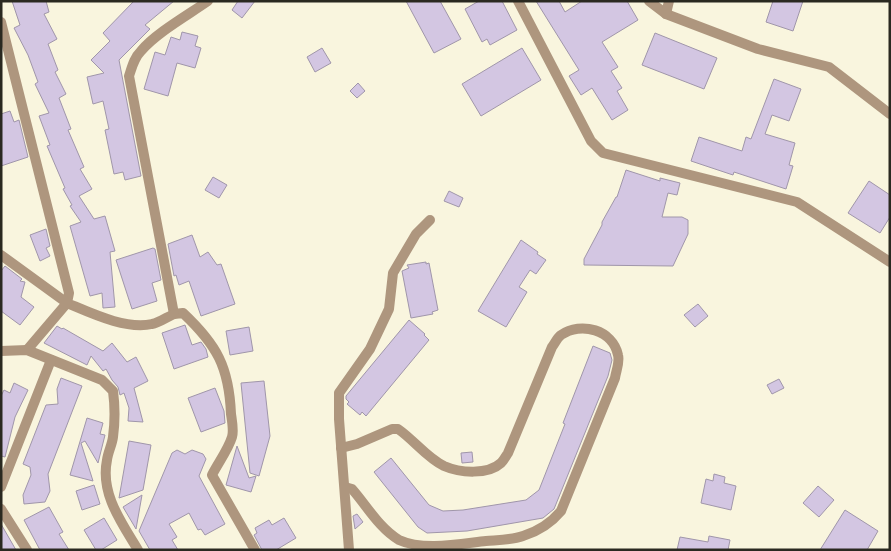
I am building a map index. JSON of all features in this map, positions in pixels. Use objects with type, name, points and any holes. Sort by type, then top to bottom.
[{"type":"street","points":[[174,314],[129,76],[132,65],[140,52],[151,41],[208,1]]},
{"type":"street","points":[[518,1],[591,141],[603,153],[798,202],[890,262]]},
{"type":"street","points":[[649,1],[666,14],[758,49],[829,67],[890,114]]},
{"type":"street","points":[[666,14],[669,1]]},
{"type":"street","points":[[1,22],[69,293],[67,303],[27,350]]},
{"type":"street","points":[[350,550],[344,487],[339,393],[370,349],[389,309],[393,273],[416,234],[430,220]]},
{"type":"street","points":[[1,255],[67,303],[98,317],[128,324],[152,324],[174,314],[183,314],[199,328],[212,344],[226,372],[231,401],[233,436],[212,475],[255,550]]},
{"type":"street","points":[[342,448],[357,444],[392,429],[398,430],[445,466],[462,470],[482,471],[492,468],[502,462],[508,453],[552,347],[562,335],[570,330],[594,330],[604,334],[611,340],[618,355],[615,378],[561,511],[552,521],[540,529],[523,536],[506,539],[441,546],[410,544],[399,540],[387,531],[352,489],[344,487]]},
{"type":"street","points":[[1,351],[27,350],[102,380],[113,390],[114,423],[113,438],[107,460],[108,486],[114,510],[138,550]]},
{"type":"street","points":[[1,487],[51,360]]},
{"type":"street","points":[[1,509],[28,550]]},
{"type":"building","points":[[12,1],[46,1],[49,12],[44,14],[57,39],[48,44],[58,70],[55,72],[66,94],[59,98],[71,129],[68,130],[84,167],[80,169],[92,189],[79,196],[94,219],[105,216],[115,251],[110,252],[115,307],[103,308],[102,293],[90,296],[70,226],[81,222],[70,206],[72,205],[63,189],[65,188],[47,146],[50,145],[39,116],[49,113],[35,84],[38,82],[28,55],[14,28],[20,25]]},
{"type":"building","points":[[134,1],[174,1],[145,25],[150,29],[119,60],[141,176],[125,180],[123,172],[114,174],[105,130],[109,129],[103,101],[93,104],[87,77],[104,73],[91,60],[110,41],[103,33]]},
{"type":"building","points":[[238,1],[255,1],[242,18],[232,10]]},
{"type":"building","points":[[406,1],[440,1],[461,39],[434,53]]},
{"type":"building","points":[[479,1],[502,1],[517,30],[490,45],[487,39],[482,42],[465,9]]},
{"type":"building","points":[[536,1],[559,1],[565,12],[582,1],[627,1],[638,20],[602,42],[618,67],[611,71],[622,88],[617,91],[628,110],[612,120],[592,88],[581,95],[569,76],[579,70]]},
{"type":"building","points":[[773,1],[803,1],[793,31],[766,22]]},
{"type":"building","points":[[182,32],[198,36],[195,46],[201,48],[195,68],[177,63],[168,96],[144,89],[155,52],[165,55],[171,37],[180,40]]},
{"type":"building","points":[[655,33],[717,58],[704,89],[642,65]]},
{"type":"building","points":[[322,48],[331,63],[315,72],[307,57]]},
{"type":"building","points":[[522,48],[541,80],[481,116],[462,84]]},
{"type":"building","points":[[774,79],[801,89],[789,121],[772,115],[765,134],[795,143],[789,165],[793,166],[786,189],[734,172],[733,175],[691,161],[699,137],[742,151],[746,137],[751,139]]},
{"type":"building","points":[[358,83],[365,91],[357,98],[350,91]]},
{"type":"building","points":[[10,111],[14,122],[19,120],[28,157],[1,166],[1,114]]},
{"type":"building","points":[[626,170],[660,181],[660,178],[680,183],[677,195],[668,193],[662,217],[682,217],[688,220],[688,234],[673,266],[584,265],[584,259],[617,197]]},
{"type":"building","points":[[213,177],[227,185],[219,198],[205,190]]},
{"type":"building","points":[[869,181],[890,195],[890,217],[880,233],[848,213]]},
{"type":"building","points":[[449,191],[463,198],[459,207],[444,201]]},
{"type":"building","points":[[46,229],[50,246],[46,248],[50,256],[40,261],[30,235]]},
{"type":"building","points":[[192,235],[200,257],[208,252],[217,265],[221,264],[235,304],[201,316],[189,281],[179,285],[176,275],[174,276],[168,244]]},
{"type":"building","points":[[521,240],[546,260],[536,274],[530,270],[519,287],[527,292],[506,327],[478,311]]},
{"type":"building","points":[[153,248],[155,249],[161,280],[152,283],[157,301],[132,309],[116,260]]},
{"type":"building","points":[[426,262],[426,264],[429,263],[438,310],[432,312],[433,314],[411,318],[402,271],[409,268],[407,265]]},
{"type":"building","points":[[5,266],[22,279],[20,281],[25,282],[21,297],[34,307],[20,325],[1,311],[1,271]]},
{"type":"building","points":[[698,304],[708,316],[695,327],[684,315]]},
{"type":"building","points":[[409,320],[429,340],[366,416],[362,412],[360,415],[347,404],[349,402],[346,396]]},
{"type":"building","points":[[185,325],[192,345],[201,342],[206,349],[208,357],[174,369],[162,333]]},
{"type":"building","points":[[57,326],[103,351],[112,343],[127,362],[136,357],[148,381],[134,388],[143,422],[128,421],[129,408],[124,393],[120,395],[118,387],[106,369],[103,371],[91,356],[87,365],[44,343]]},
{"type":"building","points":[[249,327],[253,351],[230,355],[226,331]]},
{"type":"building","points":[[593,346],[610,353],[612,360],[608,376],[554,509],[543,518],[467,531],[427,533],[418,527],[374,472],[391,458],[429,505],[443,511],[463,510],[526,500],[539,490]]},
{"type":"building","points":[[61,378],[82,386],[48,474],[50,491],[45,502],[24,504],[23,495],[31,475],[30,467],[23,464],[46,405],[58,404],[57,389]]},
{"type":"building","points":[[779,379],[784,388],[772,394],[767,385]]},
{"type":"building","points":[[264,381],[270,436],[259,476],[250,473],[241,383]]},
{"type":"building","points":[[14,383],[28,390],[15,417],[5,457],[1,456],[1,396],[4,390],[10,393]]},
{"type":"building","points":[[215,388],[224,411],[225,423],[201,432],[188,398]]},
{"type":"building","points":[[87,418],[103,423],[100,434],[105,435],[98,463],[85,441],[81,443],[93,481],[70,475]]},
{"type":"building","points":[[129,441],[151,445],[143,490],[119,498]]},
{"type":"building","points":[[237,446],[249,478],[256,476],[251,492],[226,485]]},
{"type":"building","points":[[177,450],[185,454],[192,450],[203,454],[206,459],[199,476],[225,524],[205,535],[201,529],[198,530],[189,513],[169,524],[177,537],[172,540],[178,550],[150,550],[139,531],[172,453]]},
{"type":"building","points":[[472,452],[473,462],[462,463],[461,453]]},
{"type":"building","points":[[714,474],[725,477],[724,483],[736,486],[731,510],[701,503],[706,479],[713,481]]},
{"type":"building","points":[[94,485],[100,504],[82,510],[76,491]]},
{"type":"building","points":[[818,486],[834,500],[819,517],[803,503]]},
{"type":"building","points":[[142,495],[136,529],[123,507]]},
{"type":"building","points":[[49,507],[63,532],[59,534],[69,550],[40,550],[24,520]]},
{"type":"building","points":[[845,510],[878,531],[867,550],[820,550]]},
{"type":"building","points":[[357,514],[363,522],[355,529],[353,516]]},
{"type":"building","points":[[104,518],[117,540],[101,550],[96,550],[84,530]]},
{"type":"building","points":[[284,518],[296,538],[276,550],[262,550],[254,535],[257,533],[255,528],[269,520],[272,525]]},
{"type":"building","points":[[1,524],[16,550],[1,550]]},
{"type":"building","points":[[709,536],[730,540],[728,550],[677,550],[680,537],[708,542]]}]
